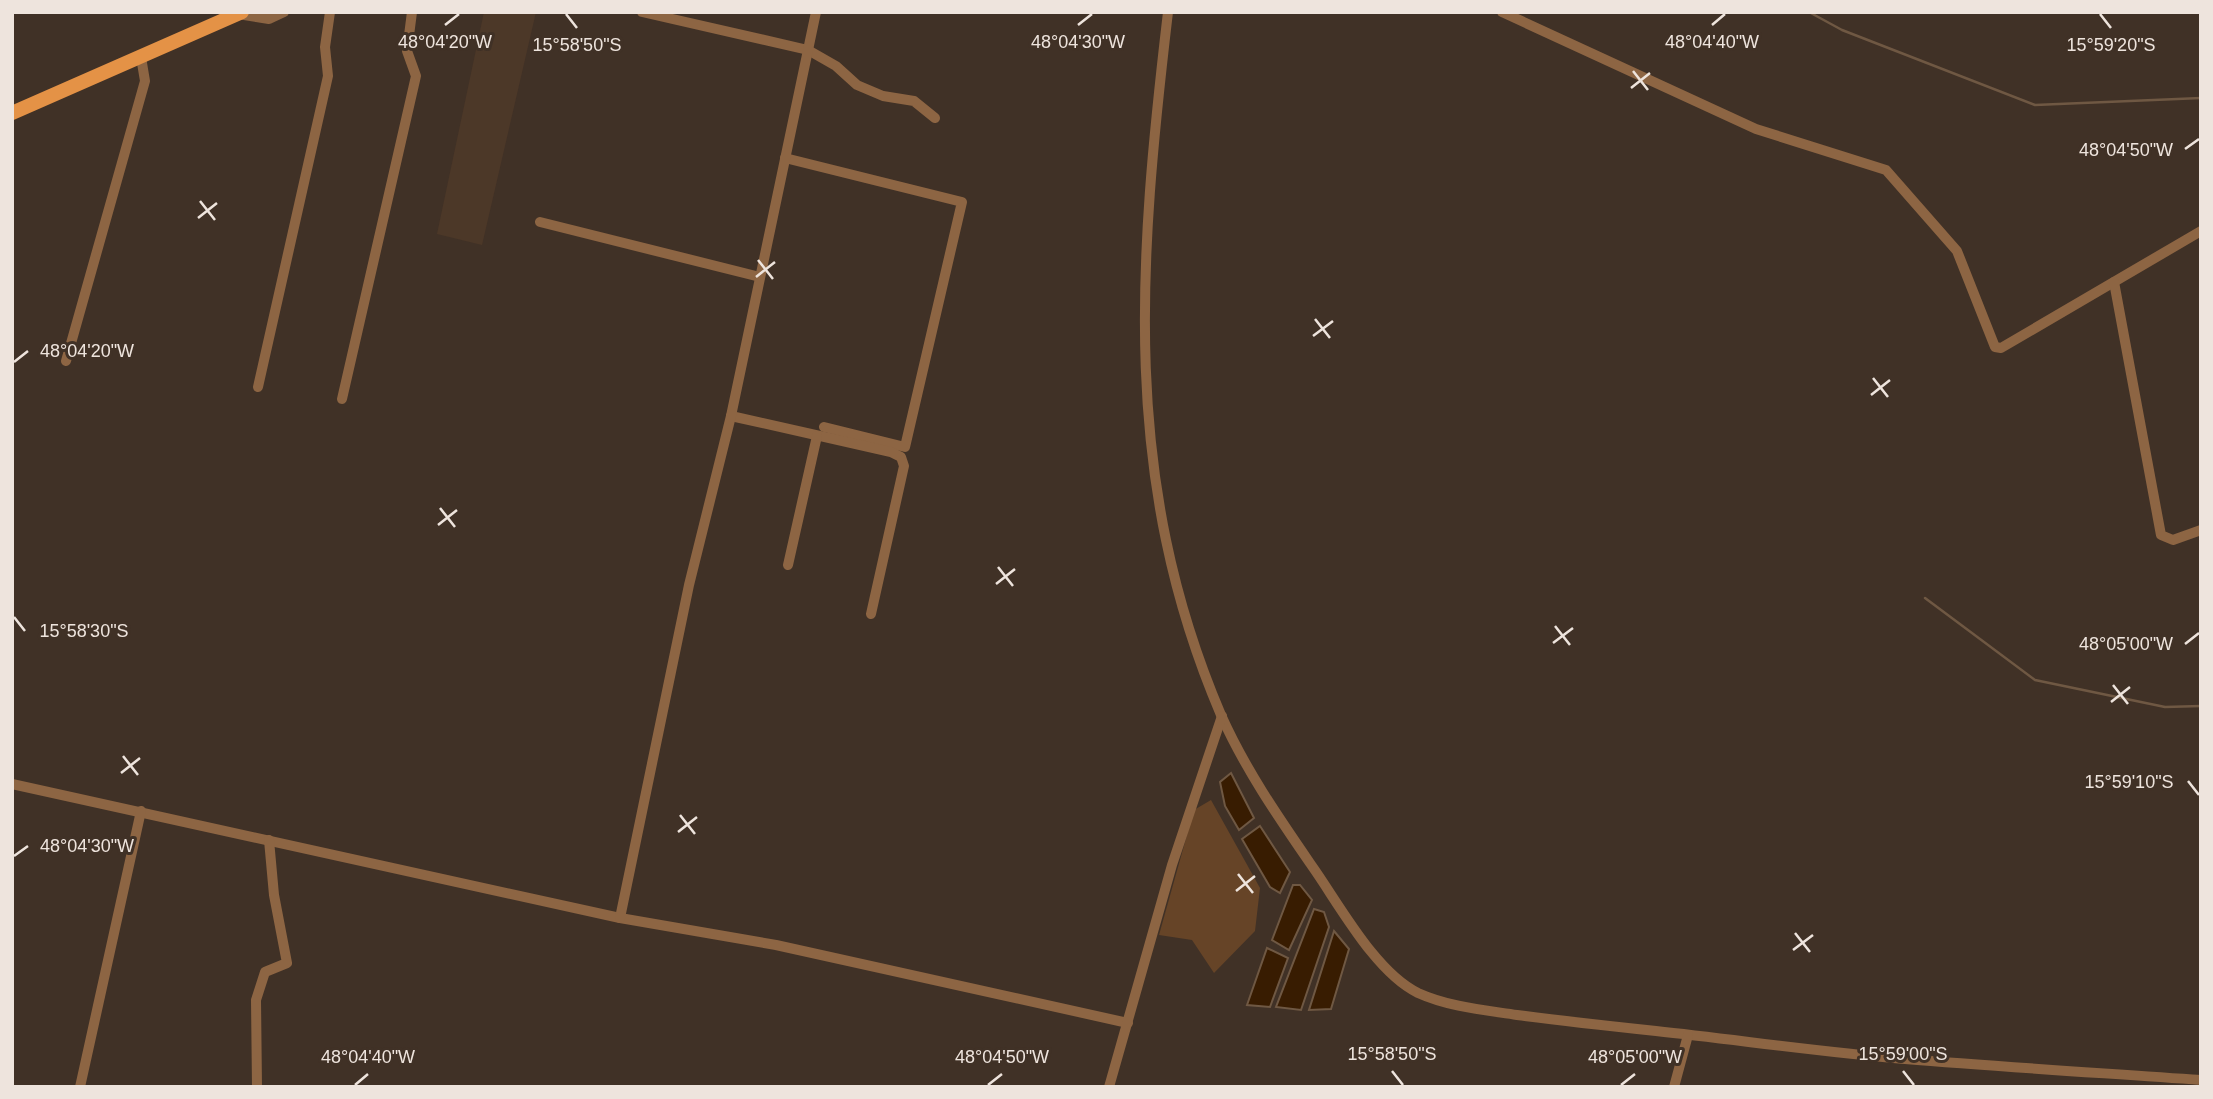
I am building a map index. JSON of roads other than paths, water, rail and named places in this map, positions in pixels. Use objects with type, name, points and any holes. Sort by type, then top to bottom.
[{"type":"main road","points":[[12,113],[240,13]]},
{"type":"street","points":[[240,13],[269,19],[284,12]]},
{"type":"street","points":[[258,387],[328,76],[325,47],[330,12]]},
{"type":"street","points":[[342,399],[416,76],[407,51],[412,12]]},
{"type":"street","points":[[642,12],[808,50],[836,66],[857,85],[883,96],[914,101],[935,118]]},
{"type":"street","points":[[620,918],[689,585],[731,416],[816,12]]},
{"type":"street","points":[[1168,12],[1144,283],[1143,366],[1149,441],[1169,561],[1189,628],[1222,716],[1252,776],[1338,903],[1393,974],[1412,990],[1470,1008],[1900,1058],[2201,1080]]},
{"type":"street","points":[[1502,12],[1756,129],[1886,170],[1957,251],[1995,347],[2001,348],[2191,234],[2201,231]]},
{"type":"street","points":[[66,361],[145,80],[141,57]]},
{"type":"street","points":[[731,416],[905,447],[962,201],[785,158]]},
{"type":"street","points":[[540,222],[760,277]]},
{"type":"street","points":[[2114,282],[2161,536],[2173,540],[2201,530]]},
{"type":"street","points":[[788,565],[820,431]]},
{"type":"street","points":[[820,431],[891,452],[903,461],[871,614]]},
{"type":"street","points":[[1108,1087],[1172,865],[1222,716]]},
{"type":"street","points":[[12,784],[620,918],[776,945],[1128,1023]]},
{"type":"street","points":[[80,1087],[141,811]]},
{"type":"street","points":[[257,1087],[256,1000],[265,971],[287,962],[274,895],[269,840]]},
{"type":"street","points":[[1674,1087],[1688,1035]]},
{"type":"waterway","points":[[1809,12],[1842,30],[2035,105],[2201,98]]},
{"type":"waterway","points":[[1925,598],[2035,680],[2165,707],[2201,706]]}]
